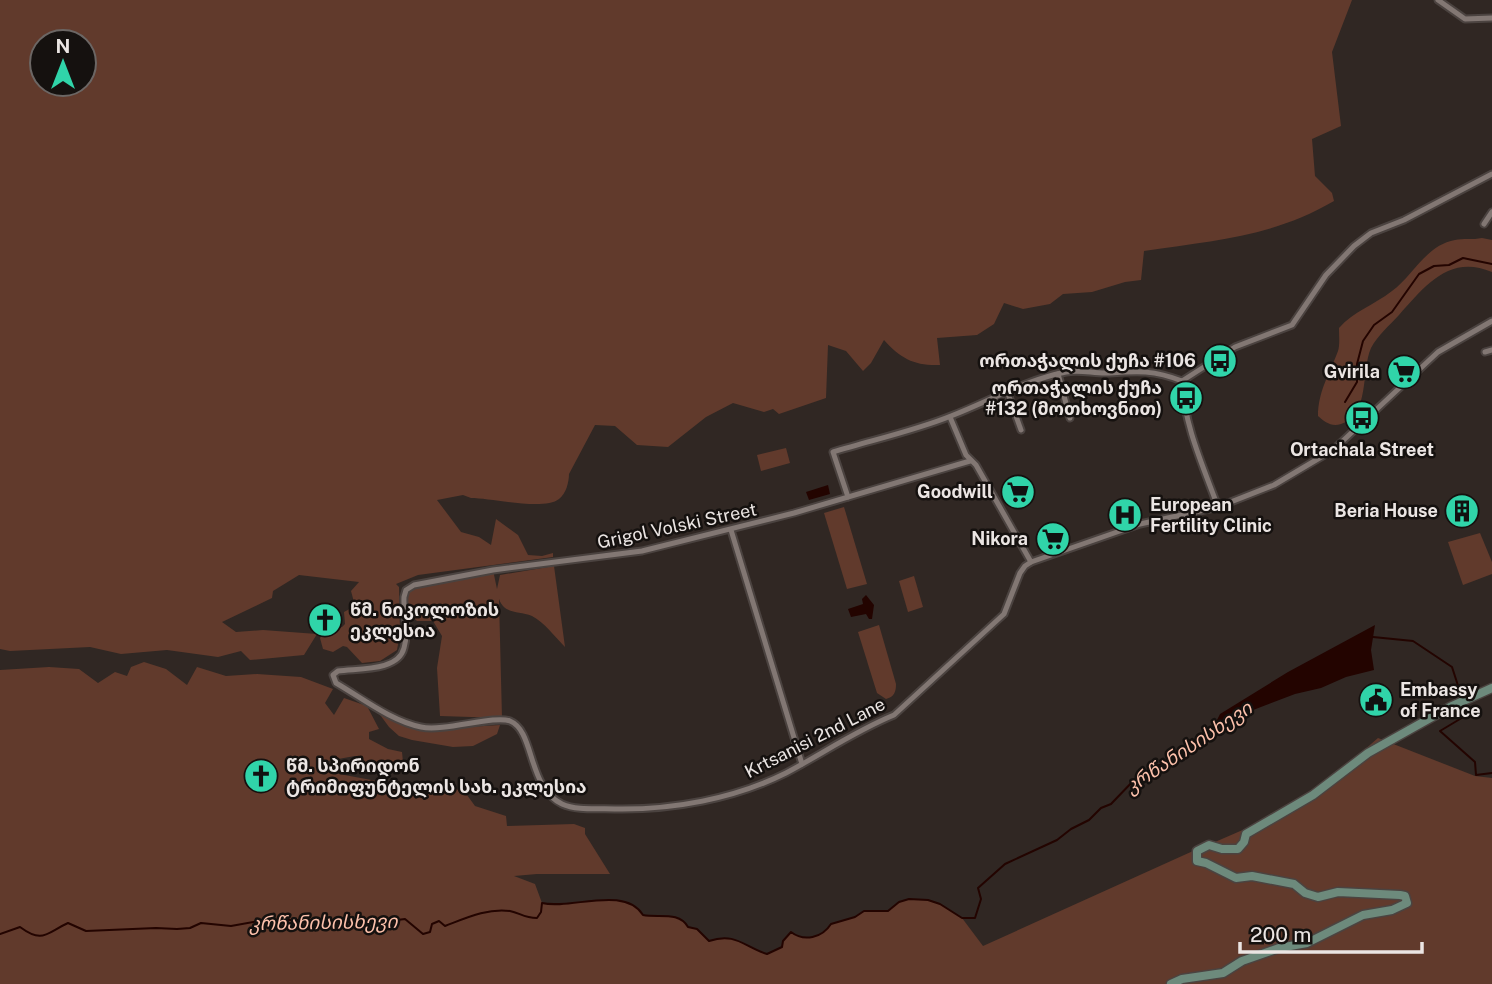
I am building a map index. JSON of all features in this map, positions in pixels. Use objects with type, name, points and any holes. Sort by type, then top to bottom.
[{"type":"street","points":[[1438,0],[1446,3],[1465,19],[1492,18]]},
{"type":"street","points":[[1182,381],[1234,347],[1292,325],[1326,275],[1371,233],[1404,220],[1492,174]]},
{"type":"street","points":[[1484,224],[1492,212]]},
{"type":"street","points":[[950,417],[970,461],[976,465],[1031,562],[1140,524],[1218,507],[1274,485],[1322,459],[1362,425],[1438,352],[1492,321]]},
{"type":"street","points":[[1485,352],[1492,350]]},
{"type":"street","points":[[848,497],[833,452],[950,417],[1007,391],[1058,374],[1081,371],[1106,374],[1122,371],[1161,372],[1182,381]]},
{"type":"street","points":[[1058,374],[1070,418]]},
{"type":"street","points":[[1182,381],[1196,448],[1218,507]]},
{"type":"street","points":[[1007,391],[1021,430]]},
{"type":"street","name":"Grigol Volski Street","points":[[333,675],[338,671],[389,664],[399,658],[404,649],[404,597],[406,590],[414,585],[493,570],[642,551],[731,530],[970,461]]},
{"type":"street","points":[[731,530],[802,764]]},
{"type":"street","name":"Krtsanisi 2nd Lane","points":[[333,675],[336,683],[347,690],[404,722],[422,727],[452,727],[504,720],[513,722],[522,729],[543,789],[562,804],[642,809],[691,802],[744,790],[802,764],[871,724],[894,715],[1004,614],[1020,573],[1031,562]]},
{"type":"street","points":[[1171,984],[1182,979],[1223,973],[1242,961],[1279,948],[1307,943],[1363,915],[1392,910],[1407,903],[1405,896],[1399,895],[1338,892],[1318,897],[1305,893],[1294,884],[1252,876],[1236,878],[1196,861],[1197,851],[1209,845],[1222,849],[1238,849],[1246,834],[1314,795],[1368,753],[1432,720],[1450,707],[1492,688]]},
{"type":"shaded area","points":[[0,0],[1352,0],[1332,52],[1341,126],[1312,139],[1315,176],[1332,193],[1334,201],[1310,213],[1287,223],[1241,236],[1144,251],[1141,280],[1092,292],[1063,294],[1050,304],[1023,309],[1004,303],[994,324],[977,335],[937,338],[940,365],[909,360],[884,340],[871,363],[863,371],[846,351],[828,345],[826,398],[779,414],[773,409],[764,412],[733,403],[706,417],[668,447],[637,445],[615,426],[595,425],[569,474],[564,494],[552,502],[517,503],[463,495],[437,500],[461,532],[479,537],[491,545],[496,519],[518,535],[528,555],[542,556],[553,553],[553,557],[418,575],[396,584],[399,587],[400,633],[397,650],[380,661],[362,663],[343,646],[333,652],[323,649],[320,638],[325,631],[345,624],[344,612],[355,606],[351,591],[359,582],[299,575],[273,591],[272,598],[222,622],[236,632],[263,630],[317,634],[304,655],[250,660],[241,651],[218,657],[167,650],[121,654],[90,647],[10,651],[0,649]]},
{"type":"shaded area","points":[[1455,240],[1492,240],[1492,272],[1477,267],[1463,267],[1439,276],[1429,284],[1371,348],[1357,412],[1337,425],[1318,416],[1322,390],[1339,349],[1339,328],[1400,285],[1436,248]]},
{"type":"shaded area","points":[[786,448],[790,463],[761,471],[757,455]]},
{"type":"shaded area","points":[[828,485],[830,494],[809,500],[806,492]]},
{"type":"shaded area","points":[[844,507],[867,584],[847,589],[824,513]]},
{"type":"shaded area","points":[[1480,533],[1492,562],[1492,574],[1463,585],[1448,542]]},
{"type":"shaded area","points":[[554,566],[565,647],[532,616],[508,610],[499,599],[502,718],[440,716],[437,668],[442,636],[433,621],[417,621],[407,612],[406,590],[433,581],[493,570],[497,589],[500,575]]},
{"type":"shaded area","points":[[914,576],[923,607],[908,612],[899,581]]},
{"type":"shaded area","points":[[866,595],[874,605],[872,619],[866,614],[851,617],[848,609],[863,604],[862,599]]},
{"type":"shaded area","points":[[879,625],[896,684],[894,694],[886,699],[877,693],[858,632]]},
{"type":"shaded area","points":[[1375,625],[1371,650],[1374,670],[1295,694],[1222,722],[1217,720],[1220,714],[1288,672]]},
{"type":"shaded area","points":[[144,662],[166,669],[187,685],[197,667],[226,676],[257,674],[301,677],[333,689],[325,703],[334,715],[344,698],[367,706],[379,729],[369,732],[369,739],[388,749],[402,752],[403,762],[365,762],[355,756],[327,761],[323,771],[409,787],[449,785],[467,795],[475,806],[506,816],[507,826],[574,824],[585,828],[585,834],[610,874],[514,876],[535,884],[542,903],[623,901],[634,906],[643,915],[679,919],[688,927],[697,929],[709,941],[733,939],[767,954],[782,947],[783,941],[791,932],[801,937],[812,937],[823,933],[831,924],[855,917],[864,911],[888,911],[899,902],[909,899],[940,904],[962,918],[983,946],[1193,851],[1203,843],[1215,842],[1282,813],[1320,788],[1378,738],[1475,776],[1492,778],[1492,984],[0,984],[0,670],[49,667],[79,669],[98,683],[115,672],[127,676],[131,667]]},
{"type":"shaded area","points":[[378,712],[420,730],[500,725],[497,734],[473,746],[453,747],[399,736]]},
{"type":"waterway","points":[[1345,402],[1357,382],[1357,364],[1363,341],[1374,325],[1392,312],[1419,274],[1434,266],[1449,265],[1463,258],[1492,264]]},
{"type":"waterway","name":"კრწანისისხევი","points":[[1373,637],[1413,641],[1452,667],[1462,698]]},
{"type":"waterway","name":"კრწანისისხევი","points":[[1463,704],[1465,716],[1440,731],[1475,762],[1476,775],[1492,773]]},
{"type":"waterway","name":"კრწანისისხევი","points":[[0,934],[20,927],[39,936],[68,923],[86,931],[177,929],[190,928],[201,923],[231,926],[265,920],[305,920],[315,925],[355,921],[365,924],[405,919],[423,934],[430,932],[432,924],[439,921],[445,926],[485,912],[510,911],[537,918],[542,903],[567,904],[610,900],[623,901],[634,906],[643,915],[679,919],[688,927],[697,929],[709,941],[733,939],[767,954],[782,947],[783,941],[791,932],[801,937],[812,937],[823,933],[831,924],[855,917],[864,911],[888,911],[899,902],[909,899],[928,900],[962,918],[975,918],[981,899],[978,888],[1005,864],[1057,840],[1089,820],[1101,808],[1111,804],[1136,778],[1175,760],[1196,739],[1221,721]]},
{"type":"place","name":"ორთაჭალის ქუჩა #106","points":[[1220,361]]},
{"type":"place","name":"Gvirila","points":[[1404,372]]},
{"type":"place","name":"ორთაჭალის ქუჩა #132 (მოთხოვნით)","points":[[1186,398]]},
{"type":"place","name":"Ortachala Street","points":[[1362,418]]},
{"type":"place","name":"Goodwill","points":[[1018,492]]},
{"type":"place","name":"Beria House","points":[[1462,511]]},
{"type":"place","name":"European Fertility Clinic","points":[[1125,515]]},
{"type":"place","name":"Nikora","points":[[1053,539]]},
{"type":"place","name":"წმ. ნიკოლოზის ეკლესია","points":[[325,620]]},
{"type":"place","name":"Embassy of France","points":[[1376,700]]},
{"type":"place","name":"წმ. სპირიდონ ტრიმიფუნტელის სახ. ეკლესია","points":[[261,776]]}]
